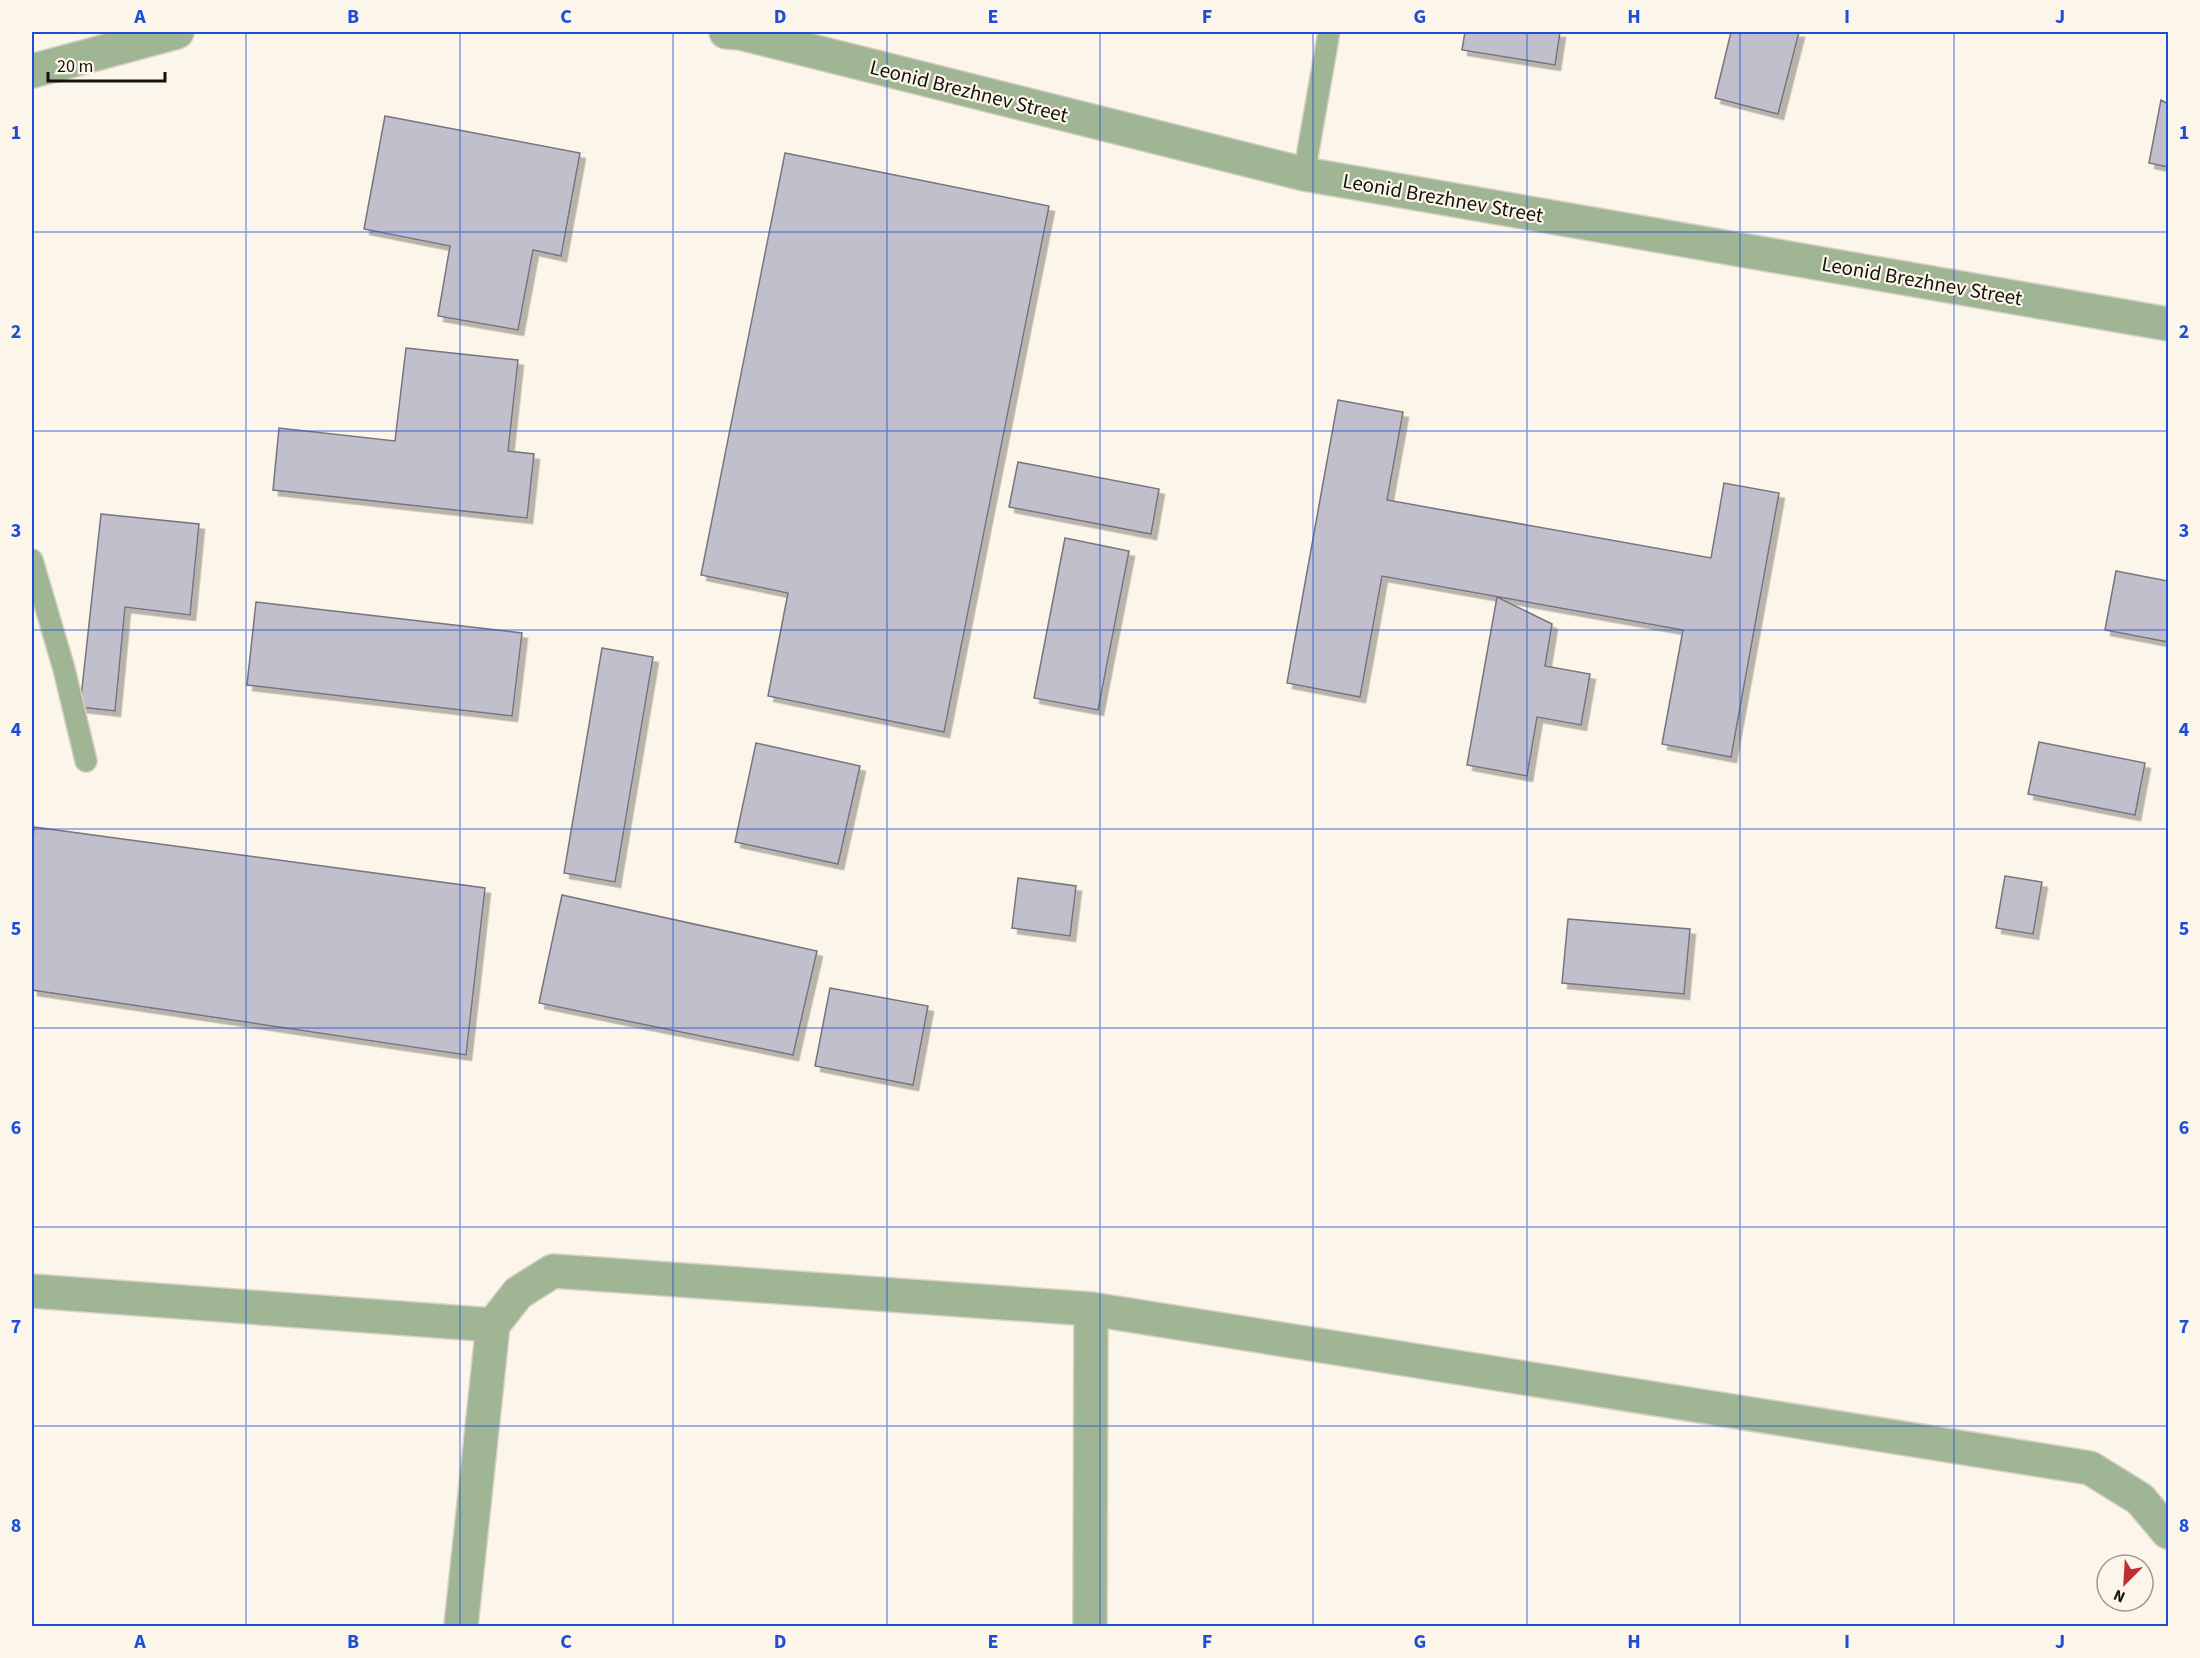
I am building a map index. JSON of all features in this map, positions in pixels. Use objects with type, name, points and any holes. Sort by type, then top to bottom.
[{"type":"street","points":[[32,71],[177,32]]},
{"type":"street","name":"Leonid Brezhnev Street","points":[[726,32],[763,39],[1304,174],[2169,324]]},
{"type":"street","points":[[462,1626],[493,1325],[518,1293],[553,1271],[1091,1309],[2090,1468],[2140,1498],[2169,1532]]},
{"type":"street","points":[[32,1291],[493,1325]]},
{"type":"street","points":[[1090,1626],[1091,1309]]},
{"type":"lane","points":[[1304,174],[1329,32]]},
{"type":"lane","points":[[32,560],[64,669],[86,761]]},
{"type":"building","points":[[1465,32],[1560,32],[1555,65],[1462,50]]},
{"type":"building","points":[[1731,32],[1799,32],[1778,114],[1715,98]]},
{"type":"building","points":[[2161,100],[2168,104],[2168,167],[2149,163]]},
{"type":"building","points":[[385,116],[580,153],[561,256],[533,250],[518,330],[438,316],[450,246],[364,229]]},
{"type":"building","points":[[785,153],[1049,206],[944,732],[768,696],[788,593],[701,575]]},
{"type":"building","points":[[406,348],[518,360],[508,451],[534,454],[527,518],[273,490],[279,428],[395,441]]},
{"type":"building","points":[[1338,400],[1403,412],[1387,500],[1711,558],[1724,483],[1779,493],[1731,757],[1662,744],[1683,630],[1382,576],[1360,697],[1287,683]]},
{"type":"building","points":[[1018,462],[1159,489],[1151,534],[1009,507]]},
{"type":"building","points":[[101,514],[199,524],[190,615],[125,607],[115,711],[80,707]]},
{"type":"building","points":[[1065,538],[1129,551],[1098,710],[1034,698]]},
{"type":"building","points":[[2116,571],[2168,581],[2168,642],[2105,630]]},
{"type":"building","points":[[1497,597],[1552,624],[1545,666],[1590,674],[1581,725],[1537,717],[1527,776],[1467,765]]},
{"type":"building","points":[[256,602],[522,633],[512,716],[247,685]]},
{"type":"building","points":[[602,648],[653,657],[615,882],[564,873]]},
{"type":"building","points":[[2039,742],[2145,763],[2135,815],[2028,794]]},
{"type":"building","points":[[756,743],[860,766],[838,864],[735,842]]},
{"type":"building","points":[[34,827],[485,888],[466,1055],[32,990]]},
{"type":"building","points":[[2005,876],[2042,882],[2033,934],[1996,928]]},
{"type":"building","points":[[1018,878],[1076,886],[1070,936],[1012,928]]},
{"type":"building","points":[[562,895],[817,951],[793,1055],[539,1003]]},
{"type":"building","points":[[1568,919],[1690,929],[1684,994],[1562,983]]},
{"type":"building","points":[[830,988],[928,1006],[913,1085],[815,1066]]}]
